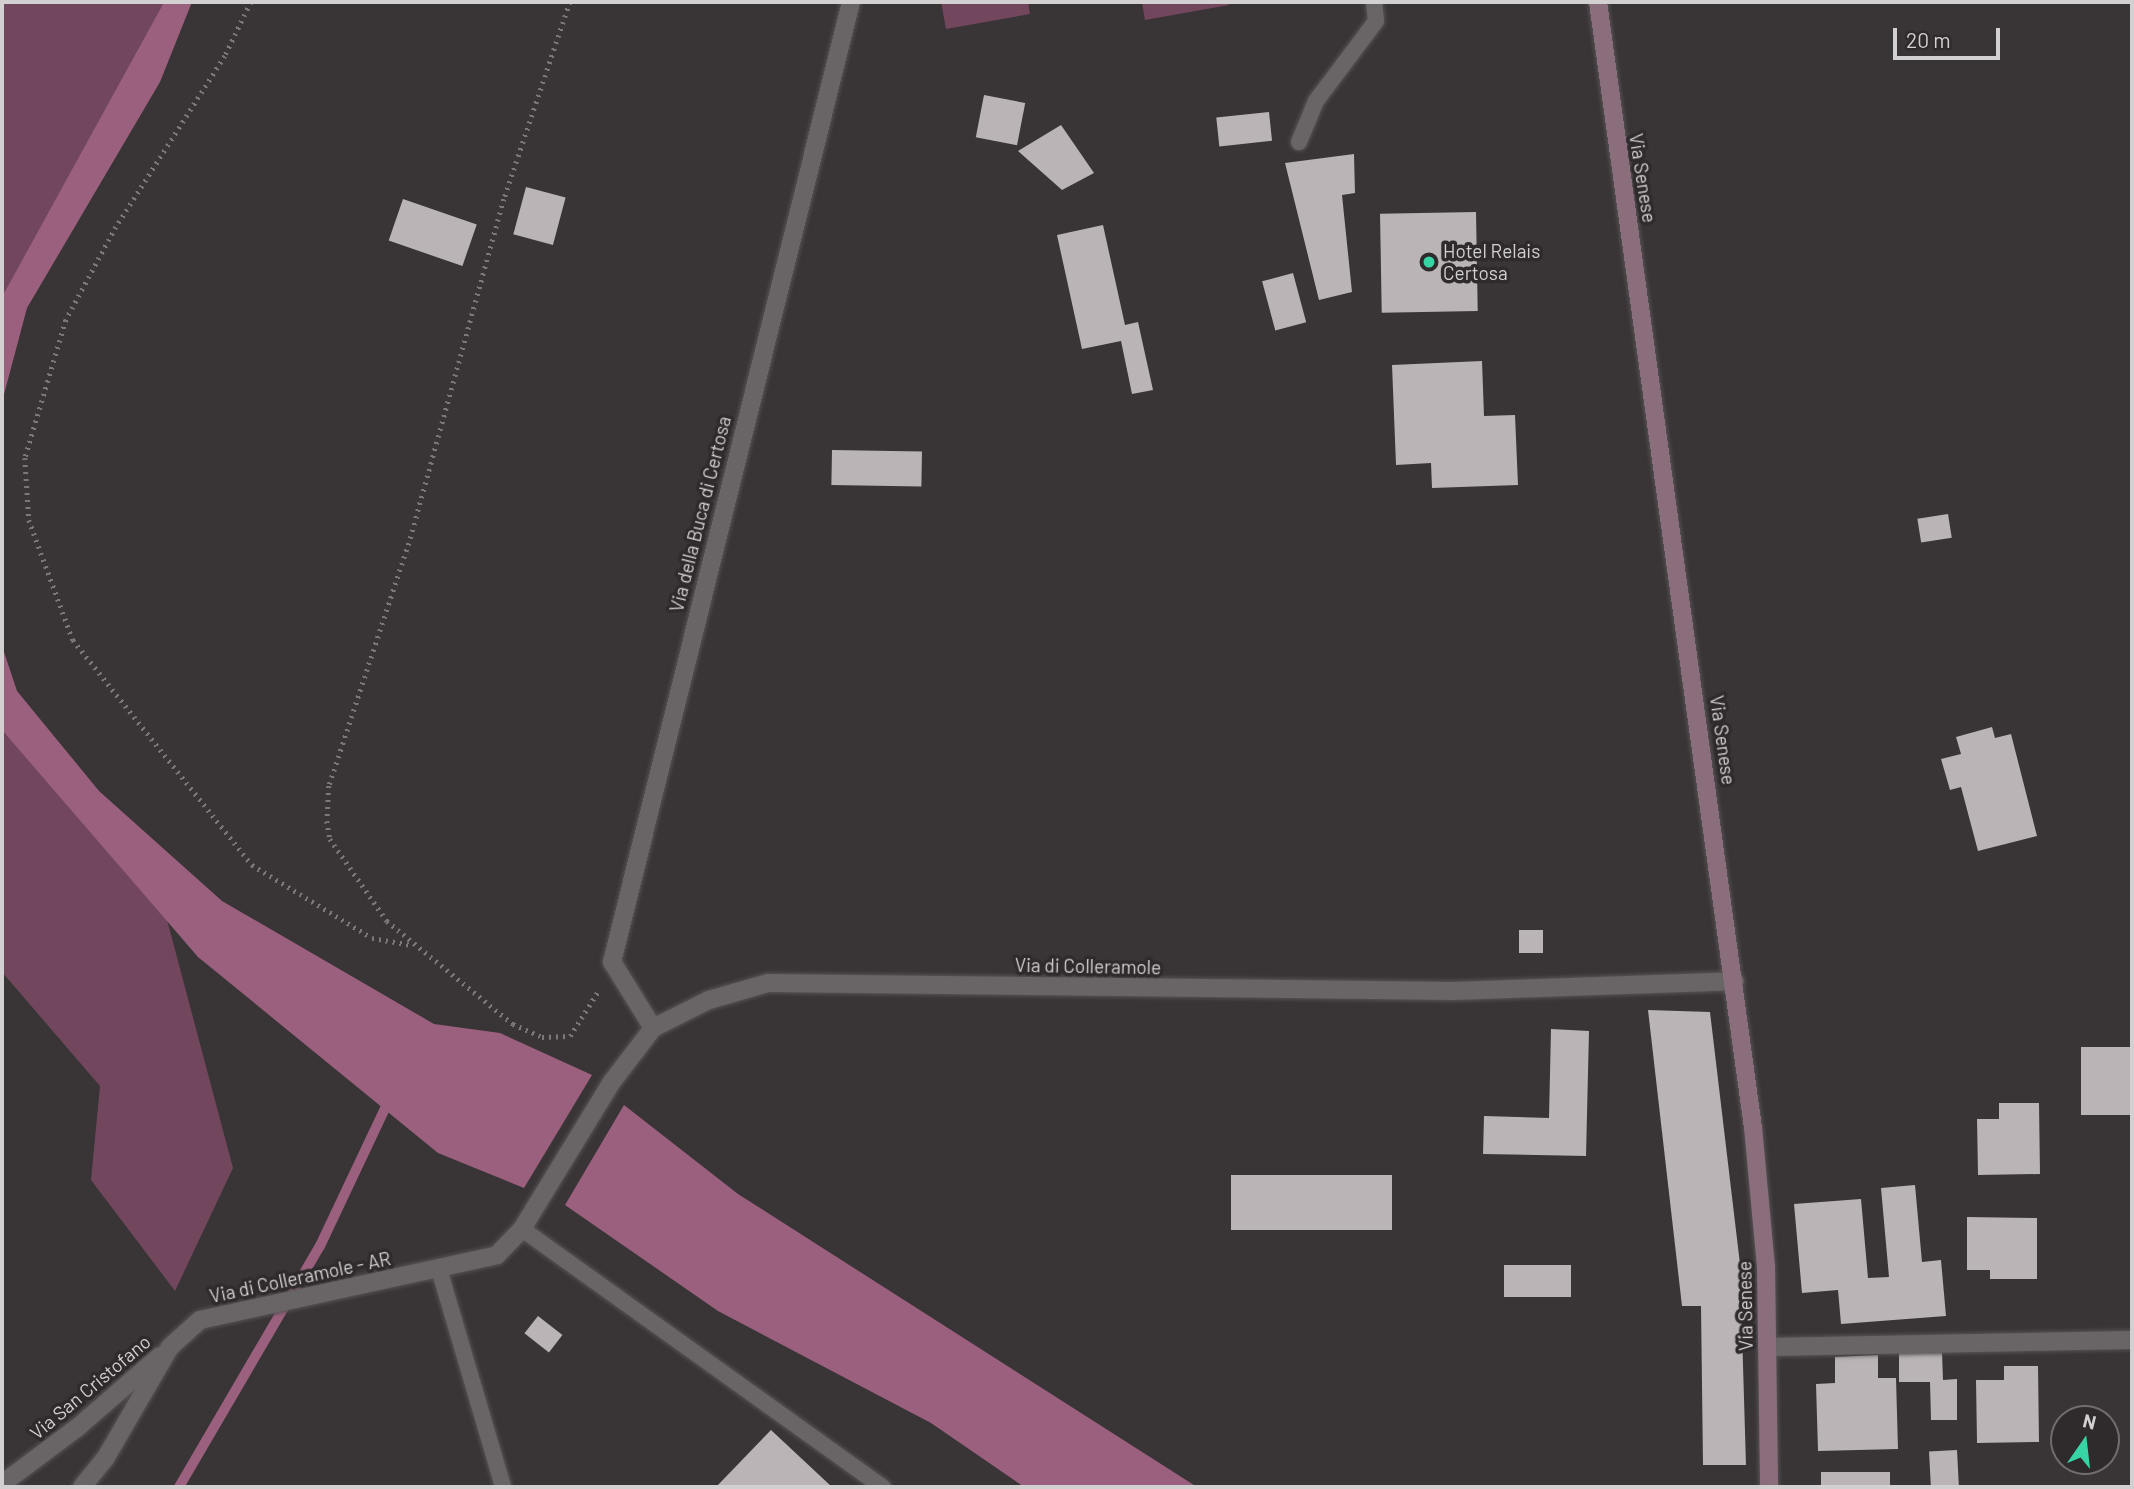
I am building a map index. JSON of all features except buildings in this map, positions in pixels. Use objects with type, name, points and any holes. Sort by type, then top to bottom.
[{"type":"main road","name":"Via Senese","points":[[1598,2],[1735,981],[1766,1266],[1769,1487]]},
{"type":"street","name":"Via della Buca di Certosa","points":[[612,962],[852,2]]},
{"type":"street","points":[[612,962],[653,1028]]},
{"type":"street","name":"Via di Colleramole","points":[[543,1198],[611,1083],[653,1028],[709,1000],[768,983],[1453,990],[1735,981]]},
{"type":"street","name":"Via di Colleramole - AR","points":[[82,1487],[105,1460],[170,1347],[200,1320],[497,1255],[522,1229],[543,1198]]},
{"type":"street","points":[[1768,1347],[2132,1340]]},
{"type":"street","name":"Via San Cristofano","points":[[2,1483],[78,1427],[170,1347]]},
{"type":"lane","points":[[1299,142],[1316,101],[1376,21],[1374,2]]},
{"type":"lane","points":[[522,1229],[883,1487]]},
{"type":"lane","points":[[439,1269],[503,1487]]},
{"type":"path","points":[[251,2],[225,56],[116,227],[66,320],[25,458],[29,520],[73,640],[252,865],[372,937],[411,945]]},
{"type":"path","points":[[570,2],[505,199],[409,543],[329,786],[330,839],[367,897],[411,945],[513,1024],[542,1037],[570,1036],[585,1020],[612,962]]},
{"type":"shaded area","points":[[2,2],[164,2],[2,298]]},
{"type":"shaded area","points":[[164,2],[192,2],[160,82],[27,308],[2,402],[2,297]]},
{"type":"shaded area","points":[[941,2],[1028,2],[1030,14],[946,29]]},
{"type":"shaded area","points":[[1142,2],[1228,2],[1229,5],[1145,20]]},
{"type":"shaded area","points":[[2,646],[17,691],[99,791],[222,901],[434,1024],[500,1033],[592,1075],[524,1188],[438,1153],[198,957],[2,730]]},
{"type":"shaded area","points":[[2,730],[166,916],[233,1168],[175,1291],[91,1180],[100,1086],[2,972]]},
{"type":"shaded area","points":[[624,1105],[738,1194],[1197,1487],[1024,1487],[931,1423],[718,1311],[565,1205]]},
{"type":"waterway","points":[[179,1487],[320,1246],[391,1096]]},
{"type":"place","name":"Hotel Relais Certosa","points":[[1429,262]]}]
